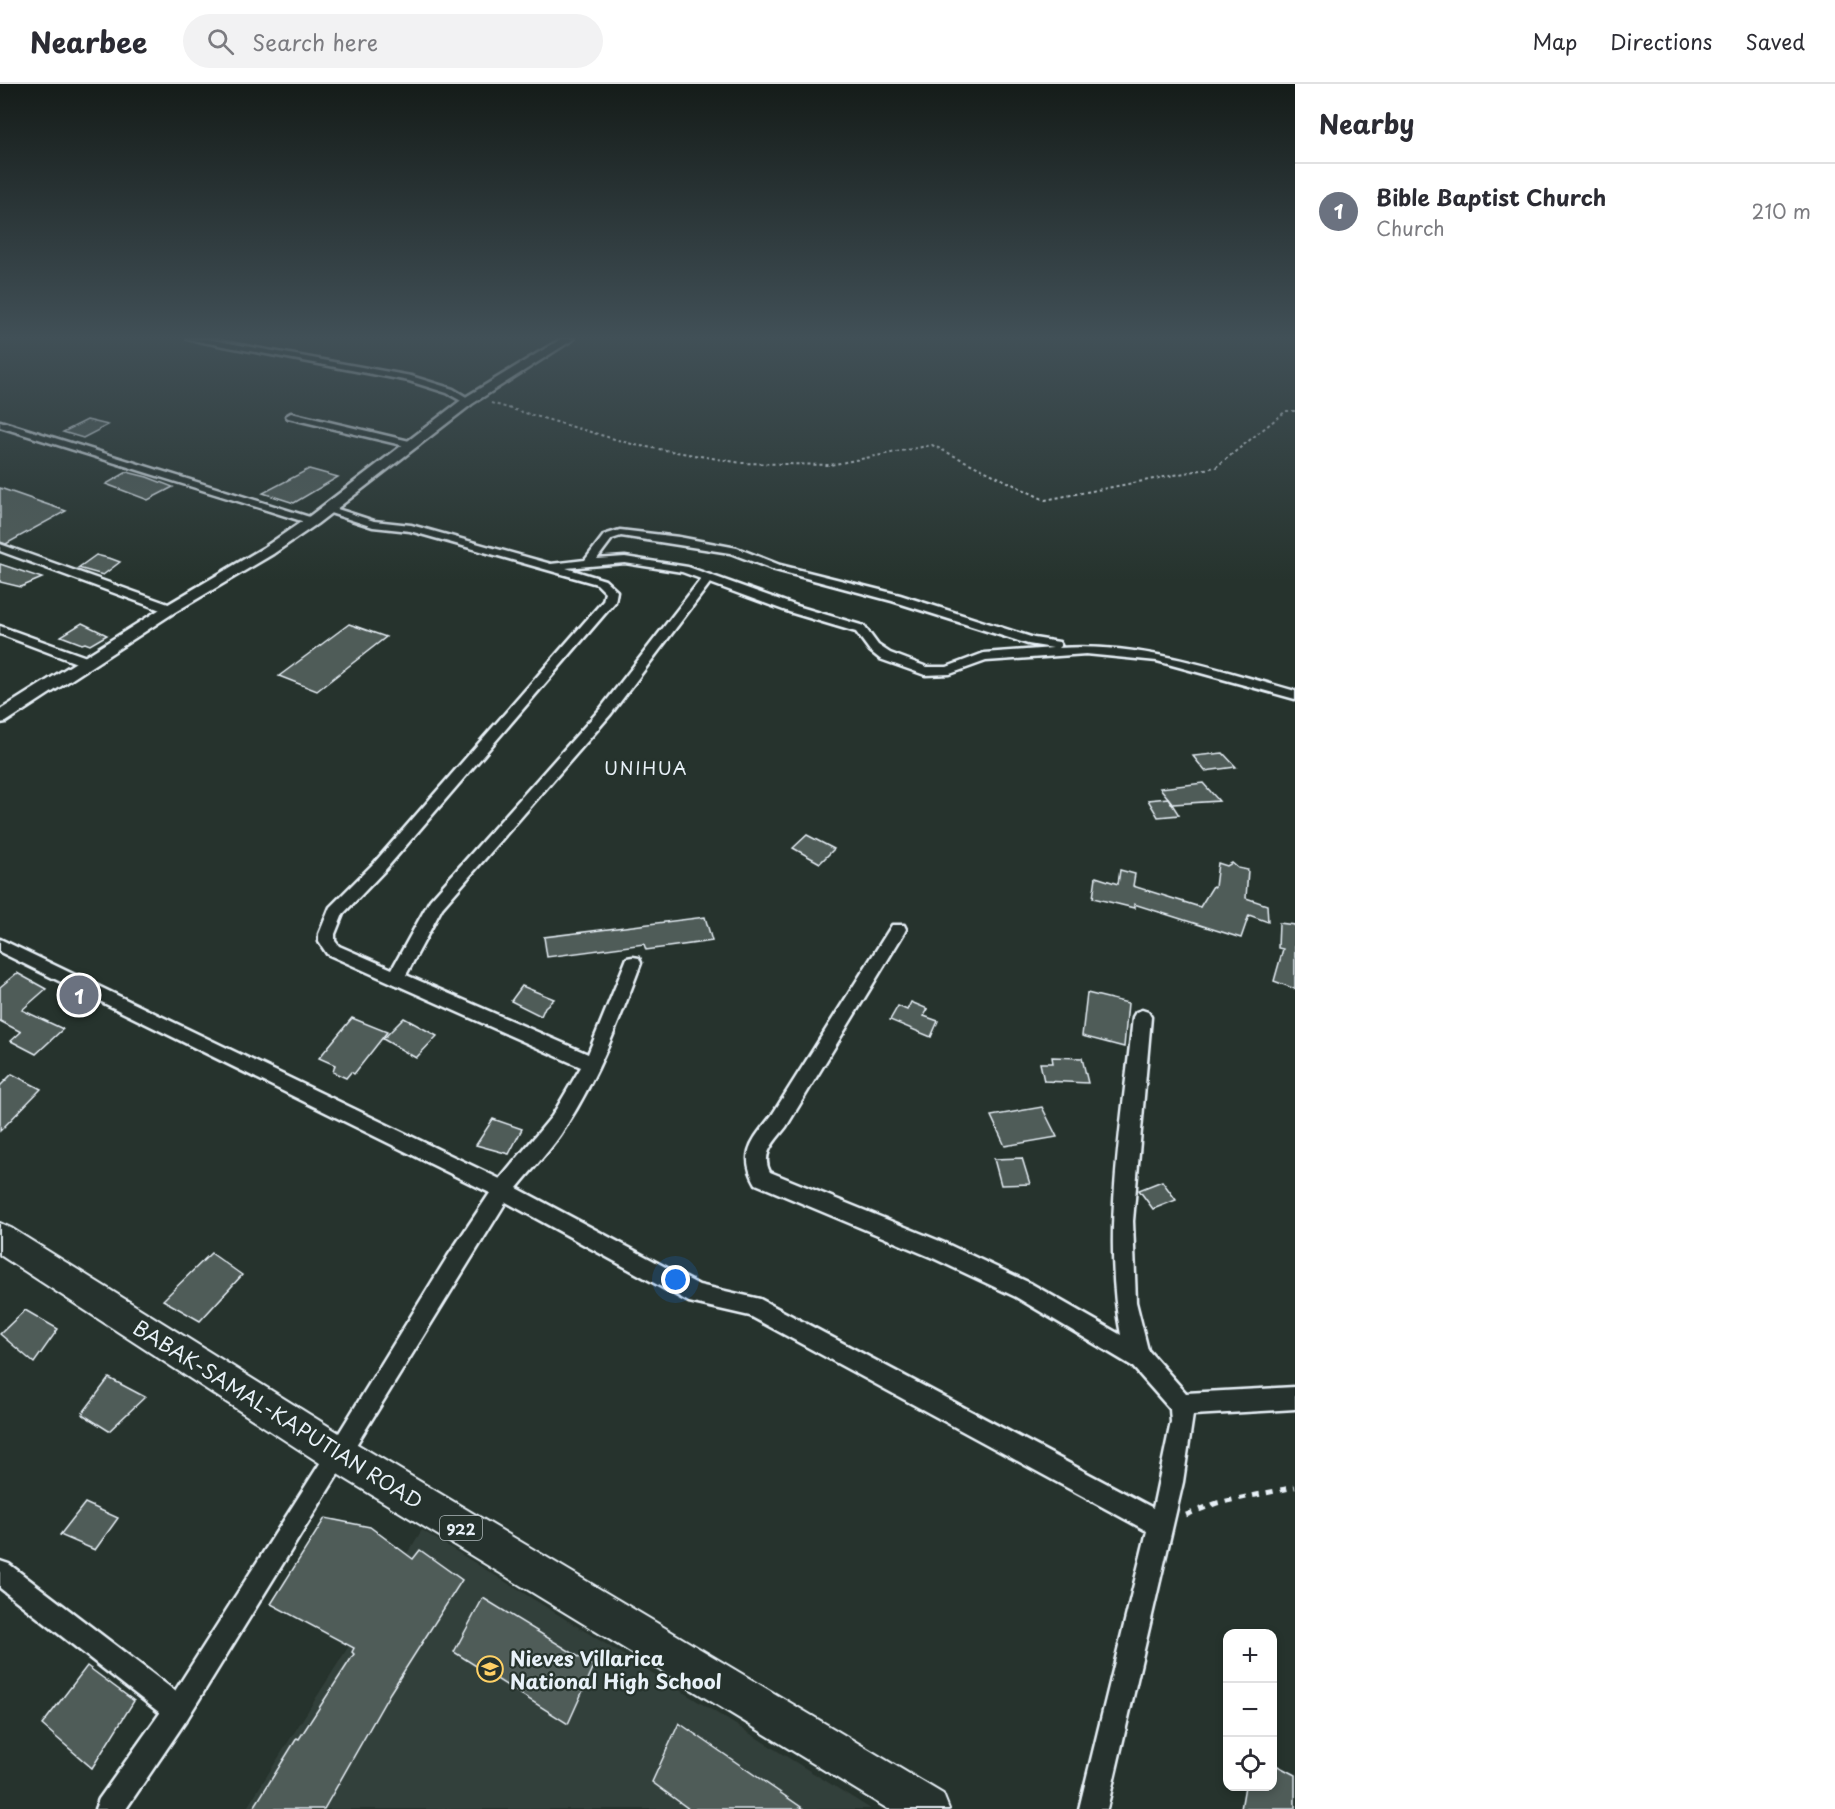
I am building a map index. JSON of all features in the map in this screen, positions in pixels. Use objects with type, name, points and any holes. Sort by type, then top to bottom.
[{"type":"main road","name":"BABAK-SAMAL-KAPUTIAN ROAD","points":[[0,1238],[339,1454],[928,1809]]},
{"type":"street","points":[[306,420],[414,445]]},
{"type":"street","points":[[0,718],[312,521],[446,420]]},
{"type":"street","points":[[0,424],[312,521]]},
{"type":"street","points":[[328,509],[373,525],[411,528],[601,582],[608,586],[612,596],[453,782],[336,911],[327,933],[327,942],[333,950],[592,1064]]},
{"type":"street","points":[[589,562],[608,537],[620,533],[707,544],[733,550],[791,571],[885,595],[1032,641],[1086,650],[1158,657],[1295,695]]},
{"type":"street","points":[[0,547],[170,609]]},
{"type":"street","points":[[546,567],[625,560],[664,564],[684,569],[707,579],[860,629],[874,648],[885,656],[937,672],[950,670],[984,657],[1086,650]]},
{"type":"street","points":[[395,979],[435,904],[606,711],[707,579]]},
{"type":"street","points":[[0,630],[87,662]]},
{"type":"street","points":[[898,929],[759,1150],[755,1159],[756,1169],[764,1178],[940,1251],[1023,1290],[1140,1358],[1181,1405],[1182,1422],[1161,1525],[1093,1809]]},
{"type":"street","points":[[0,945],[503,1190],[696,1295],[753,1306],[1161,1525]]},
{"type":"street","points":[[109,1809],[178,1710],[339,1454],[407,1339],[503,1190],[559,1122],[592,1064],[623,994],[633,963]]},
{"type":"street","points":[[1140,1358],[1133,1342],[1125,1302],[1123,1221],[1142,1017]]},
{"type":"street","points":[[1181,1405],[1295,1398]]},
{"type":"street","points":[[0,1573],[178,1710]]},
{"type":"path","points":[[544,420],[635,445],[741,463],[830,465],[932,445],[1045,500],[1216,467],[1275,420]]},
{"type":"path","points":[[1161,1525],[1217,1503],[1295,1487]]},
{"type":"shaded area","name":"Nieves Villarica National High School","points":[[422,1530],[871,1809],[246,1809]]},
{"type":"building","points":[[87,420],[108,425],[83,438],[63,432]]},
{"type":"building","points":[[309,469],[338,477],[294,503],[263,493]]},
{"type":"building","points":[[127,472],[173,487],[148,500],[106,484]]},
{"type":"building","points":[[0,488],[66,511],[6,544],[0,542]]},
{"type":"building","points":[[96,555],[120,562],[103,575],[78,568]]},
{"type":"building","points":[[0,564],[42,578],[21,587],[0,582]]},
{"type":"building","points":[[82,623],[107,635],[90,645],[61,636]]},
{"type":"building","points":[[349,624],[386,637],[317,691],[279,676]]},
{"type":"building","points":[[1223,753],[1236,767],[1205,771],[1193,756]]},
{"type":"building","points":[[1203,783],[1219,801],[1173,804],[1160,788]]},
{"type":"building","points":[[1168,798],[1179,815],[1158,817],[1148,800]]},
{"type":"building","points":[[807,835],[834,849],[820,863],[793,848]]},
{"type":"building","points":[[1218,863],[1227,866],[1232,863],[1238,868],[1248,870],[1246,898],[1267,905],[1268,922],[1249,915],[1241,938],[1134,904],[1134,908],[1093,898],[1096,877],[1118,884],[1120,870],[1135,874],[1133,886],[1200,907],[1213,886],[1215,887]]},
{"type":"building","points":[[705,917],[712,941],[646,950],[644,944],[547,957],[544,937]]},
{"type":"building","points":[[1279,923],[1295,925],[1295,989],[1274,981],[1283,949],[1278,948]]},
{"type":"building","points":[[17,973],[46,989],[22,1010],[63,1029],[36,1054],[11,1041],[21,1032],[0,1021],[0,987]]},
{"type":"building","points":[[522,986],[554,999],[545,1007],[541,1016],[511,1001]]},
{"type":"building","points":[[1087,993],[1128,1003],[1124,1047],[1082,1036]]},
{"type":"building","points":[[911,1002],[928,1009],[924,1016],[938,1021],[931,1037],[890,1020],[898,1006],[907,1010]]},
{"type":"building","points":[[352,1018],[387,1032],[354,1074],[351,1072],[346,1078],[333,1072],[335,1065],[319,1058]]},
{"type":"building","points":[[404,1018],[437,1036],[416,1058],[383,1039]]},
{"type":"building","points":[[1052,1057],[1082,1058],[1088,1083],[1044,1081],[1040,1063],[1053,1063]]},
{"type":"building","points":[[12,1074],[41,1089],[0,1131],[0,1086]]},
{"type":"building","points":[[1042,1107],[1057,1137],[1005,1146],[991,1116]]},
{"type":"building","points":[[493,1119],[522,1129],[509,1154],[476,1145]]},
{"type":"building","points":[[1022,1158],[1030,1184],[1001,1185],[994,1159]]},
{"type":"building","points":[[1162,1181],[1176,1200],[1153,1209],[1139,1190]]},
{"type":"building","points":[[211,1253],[242,1275],[200,1321],[163,1300]]},
{"type":"building","points":[[25,1310],[58,1329],[34,1363],[0,1334]]},
{"type":"building","points":[[109,1378],[145,1397],[109,1431],[82,1414]]},
{"type":"building","points":[[85,1503],[118,1518],[95,1550],[60,1535]]},
{"type":"building","points":[[325,1518],[370,1527],[413,1559],[420,1550],[462,1580],[390,1693],[324,1809],[253,1809],[297,1738],[299,1739],[354,1654],[352,1652],[354,1648],[271,1604]]},
{"type":"building","points":[[483,1598],[594,1666],[568,1724],[454,1652]]},
{"type":"building","points":[[87,1666],[134,1701],[92,1768],[42,1725]]},
{"type":"building","points":[[679,1723],[804,1809],[689,1809],[652,1782]]},
{"type":"building","points":[[1277,1766],[1295,1775],[1295,1809],[1241,1809],[1244,1791],[1277,1791]]},
{"type":"place","name":"Bible Baptist Church","points":[[79,995]]},
{"type":"place","name":"Nieves Villarica National High School","points":[[490,1669]]},
{"type":"district","name":"UNIHUA","points":[[646,767]]}]
